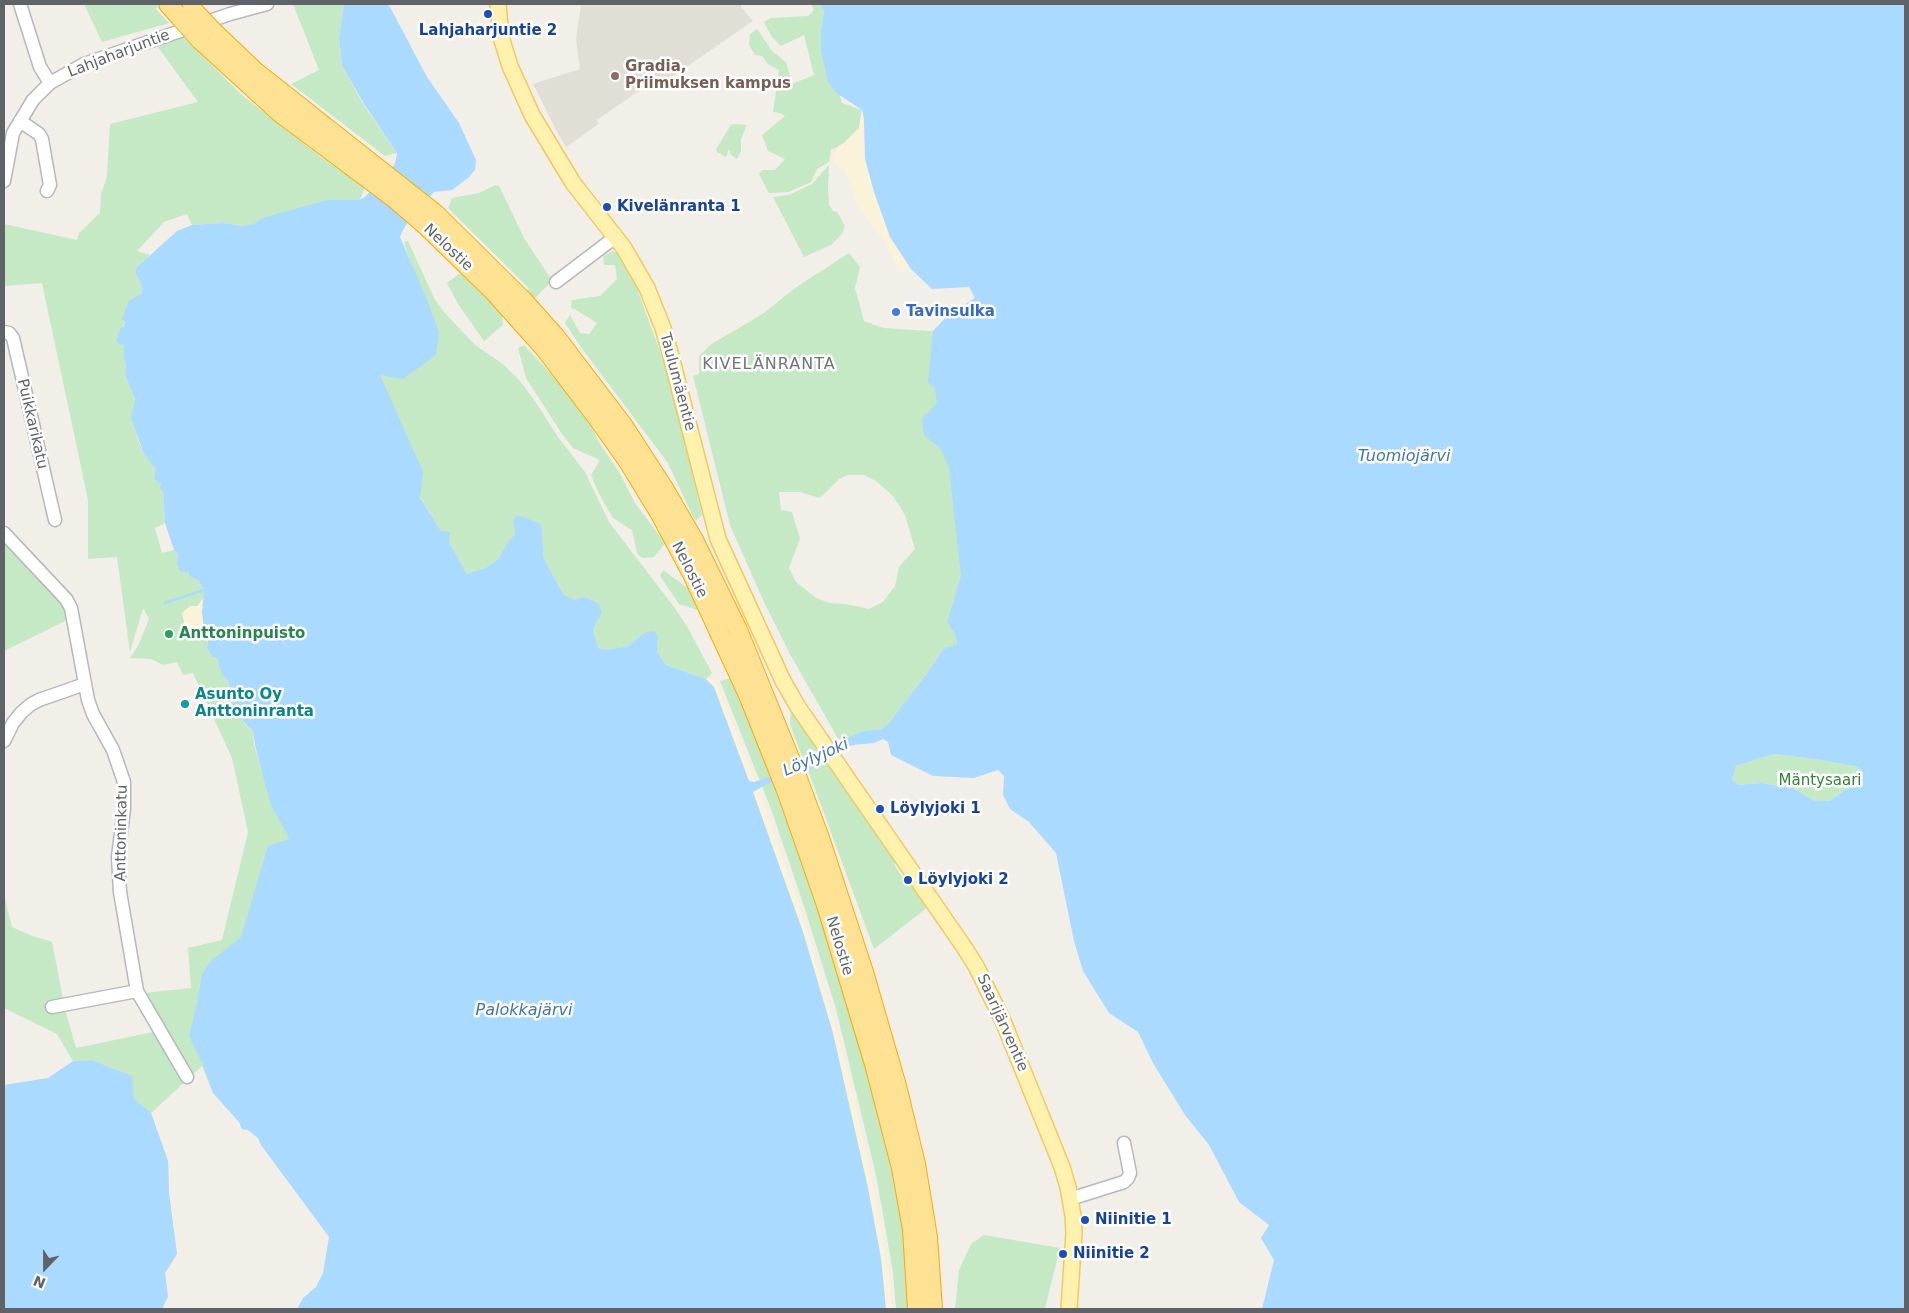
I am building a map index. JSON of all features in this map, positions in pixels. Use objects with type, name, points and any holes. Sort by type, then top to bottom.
[{"type":"highway","name":"Nelostie","points":[[181,8],[280,113],[372,171],[523,300],[556,337],[623,424],[665,490],[718,588],[738,630],[787,773],[858,1011],[892,1133],[912,1230],[917,1309]]},
{"type":"highway","name":"Nelostie","points":[[787,773],[820,838],[864,972],[907,1124],[916,1164],[928,1237],[932,1309]]},
{"type":"main road","name":"Taulumäentie","points":[[498,4],[501,37],[510,66],[532,115],[573,183],[614,238],[624,248],[647,288],[663,328],[718,538],[783,681],[839,767]]},
{"type":"main road","name":"Saarijärventie","points":[[839,767],[938,907],[976,966],[1040,1110],[1062,1167],[1073,1216],[1074,1250],[1069,1309]]},
{"type":"street","points":[[20,4],[40,67],[50,83]]},
{"type":"street","name":"Lahjaharjuntie","points":[[4,181],[12,128],[33,100],[50,83],[84,64],[228,9],[267,4]]},
{"type":"street","points":[[12,128],[39,134],[42,139],[50,185],[47,191]]},
{"type":"street","points":[[556,282],[614,238]]},
{"type":"street","name":"Puikkarikatu","points":[[4,332],[9,333],[13,338],[55,520]]},
{"type":"street","name":"Anttoninkatu","points":[[4,533],[66,599],[72,608],[84,684],[92,714],[113,750],[124,782],[124,809],[118,857],[120,892],[137,991]]},
{"type":"street","points":[[4,741],[13,723],[30,706],[39,700],[84,684]]},
{"type":"street","points":[[52,1007],[137,991],[187,1077]]},
{"type":"street","points":[[1070,1199],[1124,1182],[1128,1178],[1130,1173],[1124,1143]]},
{"type":"shaded area","name":"Gradia, Priimuksen kampus","points":[[581,4],[741,4],[741,7],[753,21],[656,88],[652,86],[646,91],[643,88],[597,120],[599,124],[566,147],[533,84],[580,69],[576,39]]},
{"type":"green space","points":[[84,4],[156,4],[158,7],[155,8],[169,23],[102,42]]},
{"type":"green space","points":[[293,4],[344,4],[339,37],[342,66],[363,104],[397,153],[385,156],[291,84],[319,70]]},
{"type":"green space","points":[[811,4],[820,4],[824,12],[821,29],[842,103],[862,110],[859,128],[845,142],[831,149],[829,162],[817,169],[811,182],[789,192],[769,193],[759,174],[762,170],[775,170],[785,159],[768,151],[762,135],[785,116],[773,112],[779,70],[768,64],[762,56],[755,55],[749,45],[750,34],[757,29],[772,51],[786,62],[792,84],[814,75],[804,35],[781,46],[772,37],[764,22],[771,18],[808,16],[814,10]]},
{"type":"green space","points":[[183,37],[243,96],[321,157],[365,187],[361,200],[243,226],[223,223],[192,225],[187,214],[164,222],[137,251],[150,255],[136,268],[136,275],[142,288],[141,294],[125,321],[116,343],[124,346],[125,374],[135,400],[132,419],[137,437],[144,454],[156,470],[163,491],[165,523],[155,528],[162,553],[174,550],[178,554],[177,563],[189,572],[189,576],[199,581],[204,590],[204,598],[197,606],[190,606],[185,626],[204,629],[208,644],[207,649],[213,657],[217,658],[228,680],[232,700],[300,766],[261,1145],[258,1138],[248,1130],[242,1129],[239,1122],[213,1093],[202,1066],[151,1113],[168,1161],[169,1194],[177,1254],[165,1273],[168,1296],[162,1309],[114,1069],[92,1060],[73,1061],[57,1034],[4,1008],[4,895],[12,927],[52,942],[65,1009],[76,1048],[163,1030],[145,993],[191,988],[188,948],[222,940],[248,832],[232,758],[193,673],[183,675],[177,662],[163,665],[151,659],[130,658],[138,646],[149,619],[143,608],[130,652],[117,557],[88,559],[88,500],[42,283],[4,286],[4,224],[77,240],[79,233],[100,213],[101,194],[107,177],[110,124],[198,102],[157,46]],"holes":[[[241,718],[273,745],[272,782],[265,780],[254,745],[253,731],[248,728]]]},
{"type":"green space","points":[[731,125],[747,125],[741,139],[741,151],[737,159],[731,155],[729,149],[726,157],[717,152],[716,149]]},
{"type":"green space","points":[[829,165],[829,205],[833,211],[837,212],[845,226],[842,234],[831,245],[804,257],[773,197],[789,195],[812,184]]},
{"type":"green space","points":[[495,185],[499,186],[524,238],[551,279],[551,282],[534,299],[527,291],[529,288],[448,208],[452,198],[479,193]]},
{"type":"green space","points":[[408,241],[434,298],[444,312],[474,344],[504,365],[519,380],[558,437],[585,472],[609,522],[688,628],[712,673],[706,679],[666,665],[657,652],[658,637],[644,633],[628,646],[607,650],[598,648],[593,629],[602,613],[564,595],[544,559],[540,524],[513,520],[515,534],[506,544],[499,558],[487,567],[467,574],[420,496],[363,478],[368,329],[410,261],[404,242]]},
{"type":"green space","points":[[613,251],[618,254],[631,272],[664,363],[702,515],[695,521],[668,463],[583,350],[565,323],[570,315],[580,333],[589,334],[597,323],[571,307],[572,300],[600,296],[617,279],[615,265],[604,265],[603,256]]},
{"type":"green space","points":[[849,253],[860,267],[855,288],[864,321],[883,328],[944,332],[992,480],[947,622],[954,633],[957,644],[943,649],[889,723],[882,729],[862,731],[846,739],[841,744],[790,654],[764,602],[730,525],[693,376],[699,374],[699,356],[710,345],[764,313],[795,288]],"holes":[[[848,475],[864,475],[876,481],[893,496],[905,515],[915,549],[899,567],[895,586],[883,602],[869,609],[830,603],[816,598],[796,582],[789,568],[800,539],[792,512],[781,510],[779,492],[800,492],[820,498],[839,479]]]},
{"type":"green space","points":[[460,273],[502,313],[503,325],[484,341],[458,304],[447,283]]},
{"type":"green space","points":[[524,345],[565,389],[593,429],[635,503],[665,543],[654,557],[642,558],[637,553],[632,530],[613,518],[599,494],[591,475],[600,460],[573,448],[526,378],[518,348]]},
{"type":"green space","points":[[4,542],[65,604],[69,619],[4,651]]},
{"type":"green space","points":[[663,570],[693,592],[701,611],[679,604],[660,576]]},
{"type":"green space","points":[[732,678],[782,806],[817,906],[867,1068],[893,1170],[904,1232],[908,1309],[896,1309],[893,1272],[876,1175],[836,1009],[771,809],[720,681]]},
{"type":"green space","points":[[791,707],[823,753],[806,758],[804,762],[790,724]]},
{"type":"green space","name":"Mäntysaari","points":[[1774,754],[1858,767],[1862,779],[1829,801],[1815,801],[1793,788],[1761,783],[1738,785],[1732,779],[1736,766]]},
{"type":"green space","points":[[827,757],[892,855],[896,868],[909,886],[916,889],[928,907],[874,949],[808,770]]},
{"type":"green space","points":[[984,1235],[1060,1248],[1045,1308],[955,1309],[959,1270],[971,1244]]},
{"type":"sand","points":[[862,110],[865,159],[874,192],[890,237],[911,269],[902,271],[898,268],[886,243],[858,207],[845,170],[837,166],[834,161],[836,148],[859,128]]},
{"type":"sand","points":[[204,598],[202,612],[204,629],[185,627],[182,613],[190,606],[197,606]]},
{"type":"sand","points":[[706,679],[715,679],[755,781],[749,781],[714,687]]},
{"type":"sand","points":[[758,790],[798,902],[845,1061],[874,1190],[892,1309],[886,1309],[881,1258],[833,1033],[803,932],[753,792]]},
{"type":"water","name":"Tuomiojärvi","points":[[344,4],[387,4],[427,77],[459,123],[476,160],[475,170],[468,178],[452,190],[434,192],[408,222],[400,237],[426,297],[439,333],[436,355],[403,379],[380,375],[423,472],[420,497],[441,531],[450,532],[449,543],[467,574],[487,567],[499,558],[506,544],[515,534],[513,520],[518,515],[541,524],[544,559],[564,595],[575,600],[584,597],[598,603],[602,613],[593,629],[598,648],[607,650],[628,646],[644,633],[654,631],[658,637],[657,652],[666,665],[706,679],[714,687],[749,781],[754,782],[802,765],[810,756],[841,745],[846,739],[862,731],[882,729],[889,723],[943,649],[957,644],[954,633],[947,622],[961,576],[949,468],[941,449],[924,435],[922,419],[937,403],[935,389],[928,382],[933,331],[948,315],[975,298],[969,287],[932,289],[911,269],[890,237],[874,192],[865,159],[862,110],[835,92],[828,82],[821,51],[821,29],[824,12],[820,4],[1905,4],[1905,1309],[1262,1309],[1274,1260],[1261,1238],[1269,1225],[1239,1202],[1209,1145],[1185,1115],[1153,1063],[1138,1032],[1109,1013],[1083,971],[1074,941],[1056,853],[1029,822],[1010,809],[1003,795],[1004,776],[998,770],[974,778],[933,776],[891,755],[888,742],[883,739],[874,743],[853,745],[837,751],[811,769],[769,783],[753,792],[803,932],[833,1033],[868,1188],[881,1258],[886,1309],[297,1309],[303,1298],[316,1287],[323,1273],[329,1237],[261,1145],[258,1138],[248,1130],[242,1129],[239,1122],[213,1093],[203,1065],[189,1036],[202,974],[211,961],[241,937],[268,846],[290,839],[271,806],[253,731],[234,709],[228,680],[222,675],[217,658],[213,657],[207,649],[208,643],[202,612],[204,590],[199,581],[189,576],[189,572],[180,571],[177,563],[178,554],[174,550],[165,523],[163,491],[160,490],[161,484],[154,479],[156,470],[144,454],[131,419],[135,400],[125,374],[124,346],[116,343],[120,329],[124,326],[125,321],[122,320],[129,301],[141,294],[142,288],[136,275],[136,268],[177,231],[192,225],[223,223],[243,226],[256,223],[262,218],[328,200],[359,200],[365,197],[395,164],[397,153],[364,104],[342,66],[339,37]],"holes":[[[1774,754],[1858,767],[1862,779],[1829,801],[1815,801],[1793,788],[1761,783],[1738,785],[1732,779],[1736,766]]]},
{"type":"water","points":[[92,1060],[132,1076],[134,1099],[151,1113],[168,1161],[169,1194],[177,1254],[165,1273],[168,1297],[162,1309],[4,1309],[4,1085],[48,1078],[73,1061]]},
{"type":"waterway","points":[[165,603],[204,590]]},
{"type":"place","name":"Lahjaharjuntie 2","points":[[488,14]]},
{"type":"place","name":"Gradia, Priimuksen kampus","points":[[615,76]]},
{"type":"place","name":"Kivelänranta 1","points":[[607,207]]},
{"type":"place","name":"Tavinsulka","points":[[896,312]]},
{"type":"place","name":"Anttoninpuisto","points":[[169,634]]},
{"type":"place","name":"Asunto Oy Anttoninranta","points":[[185,704]]},
{"type":"place","name":"Löylyjoki 1","points":[[880,809]]},
{"type":"place","name":"Löylyjoki 2","points":[[908,880]]},
{"type":"place","name":"Niinitie 1","points":[[1085,1220]]},
{"type":"place","name":"Niinitie 2","points":[[1063,1254]]},
{"type":"district","name":"KIVELÄNRANTA","points":[[769,365]]},
{"type":"water label","name":"Löylyjoki","points":[[816,758]]},
{"type":"water label","name":"Palokkajärvi","points":[[524,1011]]}]
